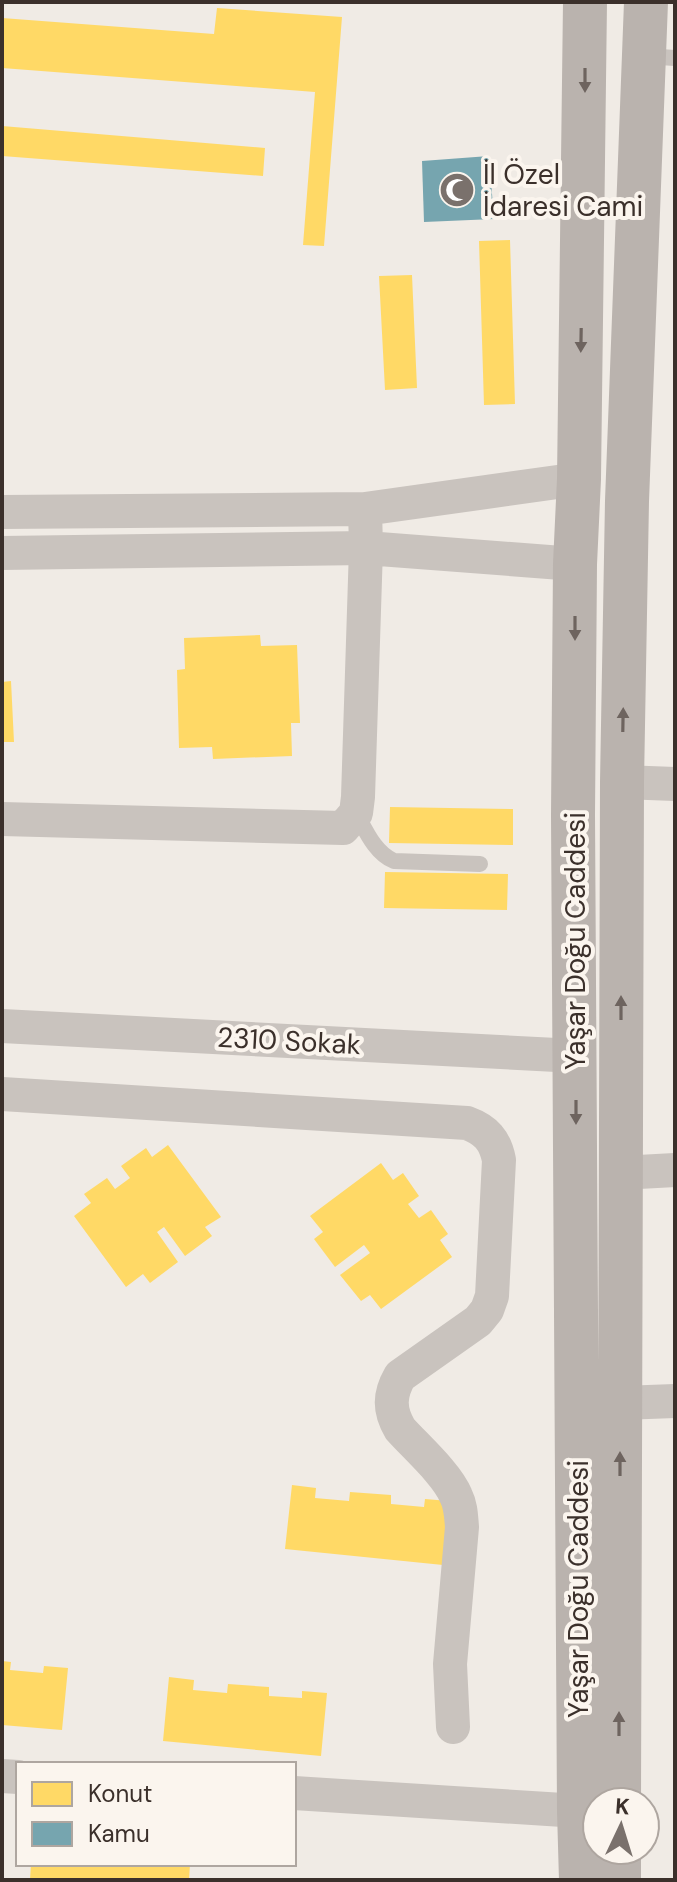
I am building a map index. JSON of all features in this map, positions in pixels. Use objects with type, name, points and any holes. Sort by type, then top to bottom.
[{"type":"main road","name":"Yaşar Doğu Caddesi","points":[[585,2],[573,830],[576,1056],[598,1786]]},
{"type":"main road","name":"Yaşar Doğu Caddesi","points":[[600,1786],[621,1403],[622,782],[627,501],[659,57],[646,2]]},
{"type":"street","points":[[2,512],[365,509],[579,479]]},
{"type":"street","points":[[2,819],[343,828],[356,813],[358,797],[365,509]]},
{"type":"street","points":[[2,553],[366,548],[575,564]]},
{"type":"street","points":[[622,782],[675,784]]},
{"type":"street","name":"2310 Sokak","points":[[2,1026],[576,1056]]},
{"type":"street","points":[[2,1094],[467,1123],[479,1127],[494,1142],[499,1160],[492,1296],[487,1310],[478,1321],[400,1376],[391,1399],[394,1420],[448,1481],[461,1511],[450,1664],[453,1727]]},
{"type":"street","points":[[620,1173],[675,1170]]},
{"type":"street","points":[[621,1403],[675,1401]]},
{"type":"street","points":[[296,1793],[581,1805]]},
{"type":"lane","points":[[356,813],[384,857],[394,861],[480,864]]},
{"type":"building: Konut","points":[[217,8],[342,17],[324,246],[303,245],[315,92],[2,68],[2,18],[214,34]]},
{"type":"building: Konut","points":[[2,126],[265,148],[263,176],[2,156]]},
{"type":"building: Konut","points":[[510,240],[515,404],[484,405],[479,241]]},
{"type":"building: Konut","points":[[412,275],[417,388],[385,390],[379,276]]},
{"type":"building: Konut","points":[[260,635],[261,646],[297,645],[300,723],[291,723],[292,756],[213,759],[212,747],[179,748],[177,670],[185,669],[184,638]]},
{"type":"building: Konut","points":[[11,681],[14,742],[2,742],[2,682]]},
{"type":"building: Konut","points":[[390,807],[513,809],[513,845],[389,843]]},
{"type":"building: Konut","points":[[385,872],[508,874],[507,910],[384,908]]},
{"type":"building: Konut","points":[[168,1145],[221,1217],[205,1227],[212,1236],[185,1256],[164,1227],[157,1232],[178,1262],[150,1283],[143,1274],[126,1287],[74,1216],[91,1203],[84,1194],[107,1178],[115,1189],[130,1178],[121,1166],[146,1148],[152,1157]]},
{"type":"building: Konut","points":[[381,1163],[393,1180],[403,1173],[419,1196],[408,1204],[419,1218],[431,1210],[448,1234],[440,1240],[452,1257],[381,1309],[370,1295],[361,1301],[340,1275],[370,1253],[364,1245],[335,1267],[314,1239],[323,1232],[310,1216]]},
{"type":"building: Konut","points":[[292,1485],[316,1488],[315,1498],[349,1501],[350,1492],[391,1495],[391,1504],[424,1507],[425,1499],[449,1501],[443,1565],[285,1549]]},
{"type":"building: Konut","points":[[2,1661],[11,1662],[10,1670],[43,1673],[44,1666],[68,1668],[62,1730],[2,1725]]},
{"type":"building: Konut","points":[[169,1677],[194,1680],[193,1690],[227,1693],[228,1684],[269,1687],[269,1696],[302,1698],[302,1691],[327,1693],[321,1756],[163,1741]]},
{"type":"building: Konut","points":[[31,1866],[190,1866],[189,1880],[30,1880]]},
{"type":"building: Kamu","name":"İl Özel İdaresi Cami","points":[[489,156],[494,219],[424,222],[422,161]]},
{"type":"place","name":"İl Özel İdaresi Cami","points":[[457,190]]}]
